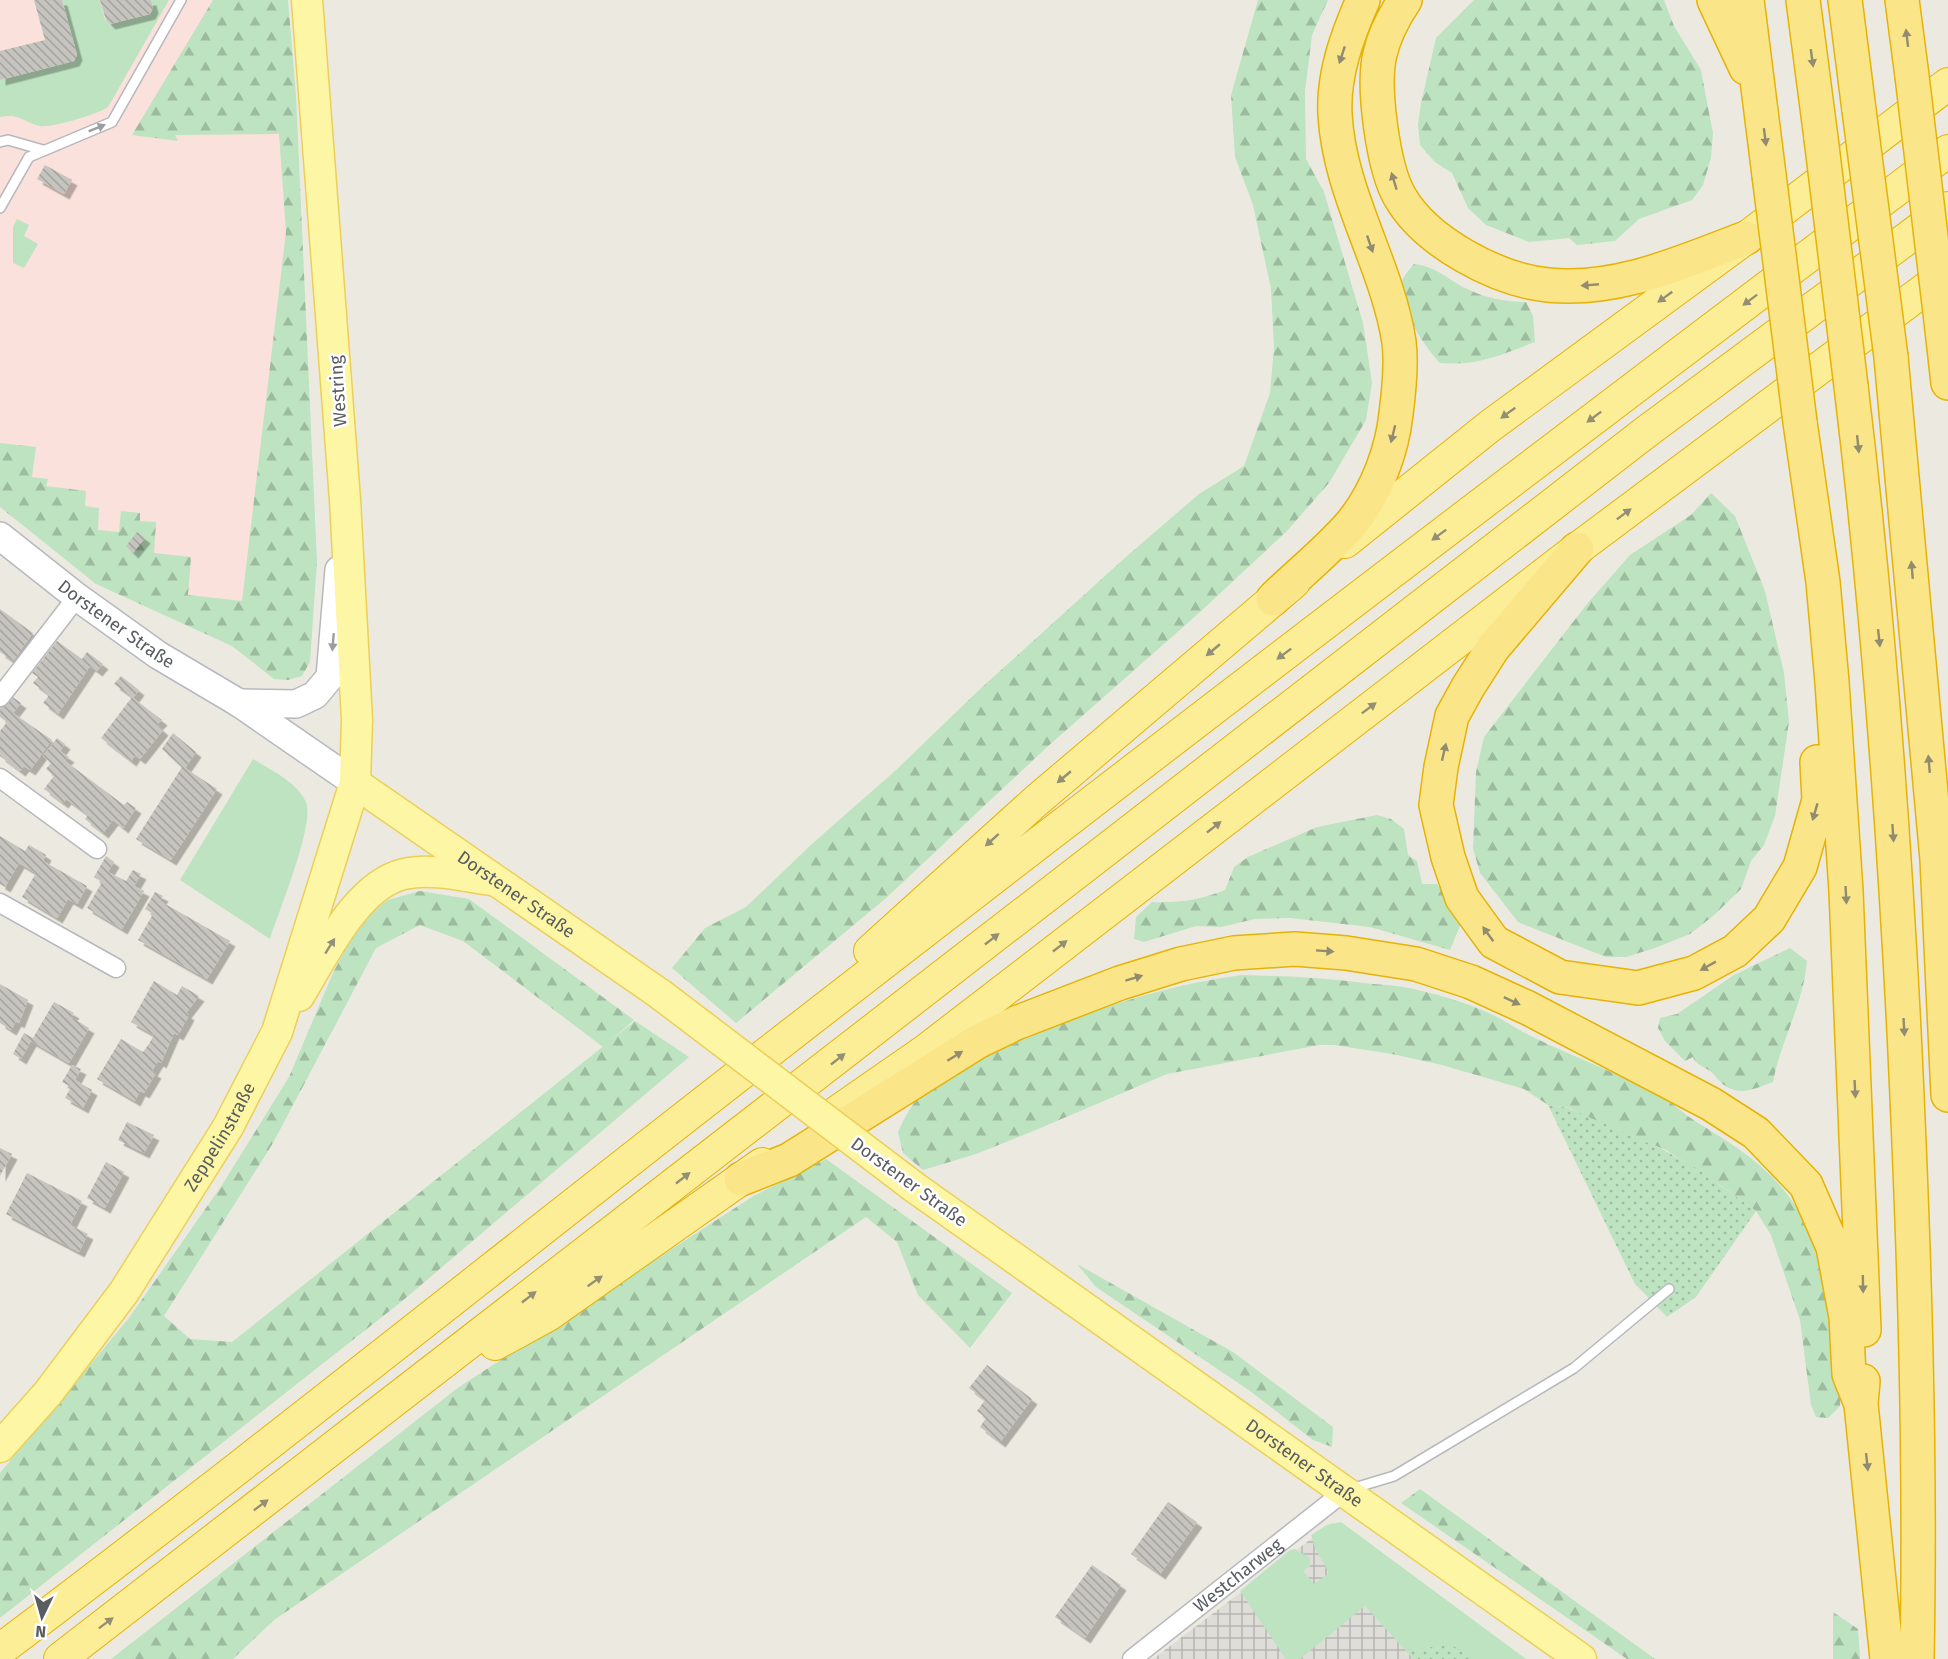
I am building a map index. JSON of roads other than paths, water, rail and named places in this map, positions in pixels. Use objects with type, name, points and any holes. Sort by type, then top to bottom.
[{"type":"highway","points":[[1273,599],[1355,519],[1382,471],[1395,431],[1399,389],[1399,342],[1386,291],[1346,174],[1335,114],[1339,66],[1362,0]]},
{"type":"highway","points":[[1405,0],[1380,54],[1377,105],[1386,153],[1399,196],[1422,224],[1469,261],[1514,277],[1547,285],[1587,286],[1620,281],[1666,269],[1746,238]]},
{"type":"highway","points":[[1714,0],[1760,99]]},
{"type":"highway","points":[[1747,0],[1825,604],[1846,891],[1863,1253],[1864,1359],[1861,1404],[1887,1659]]},
{"type":"highway","points":[[1803,0],[1851,386],[1880,644],[1896,879],[1912,1184],[1920,1497],[1917,1659]]},
{"type":"highway","points":[[1845,0],[1891,357],[1937,859],[1948,1095]]},
{"type":"highway","points":[[1902,0],[1948,382]]},
{"type":"highway","points":[[779,1044],[872,949],[1036,801],[1273,599],[1490,426],[1746,238],[1948,84]]},
{"type":"highway","points":[[0,1650],[149,1538],[779,1044],[1536,460],[1948,152]]},
{"type":"highway","points":[[60,1659],[1646,432],[1948,208]]},
{"type":"highway","points":[[417,1385],[548,1315],[924,1051],[1577,549],[1948,272]]},
{"type":"highway","points":[[1577,549],[1494,648],[1452,716],[1441,766],[1437,805],[1448,857],[1462,898],[1494,942],[1560,977],[1638,988],[1694,973],[1735,951],[1769,919],[1800,867],[1819,800],[1808,481]]},
{"type":"highway","points":[[741,1179],[789,1160],[978,1042],[1016,1023],[1120,983],[1181,964],[1234,953],[1305,950],[1346,953],[1416,964],[1471,982],[1528,1008],[1711,1104],[1756,1134],[1806,1185],[1833,1247],[1845,1317],[1849,1374],[1861,1404]]},
{"type":"main road","name":"Westring","points":[[307,0],[345,500],[357,720],[355,783]]},
{"type":"main road","name":"Dorstener Straße","points":[[239,703],[296,704],[315,695],[330,676],[345,500]]},
{"type":"main road","name":"Dorstener Straße","points":[[0,536],[77,597],[158,655],[239,703],[660,993],[914,1187],[1581,1659]]},
{"type":"main road","name":"Zeppelinstraße","points":[[0,1447],[48,1393],[124,1292],[228,1127],[277,1032],[355,783]]},
{"type":"main road","points":[[277,1032],[345,922],[369,893],[388,880],[404,874],[426,872],[496,880]]},
{"type":"street","points":[[0,697],[77,597]]},
{"type":"street","points":[[0,778],[97,849]]},
{"type":"street","points":[[0,903],[116,968]]},
{"type":"street","name":"Westcharweg","points":[[1132,1659],[1345,1491]]},
{"type":"lane","points":[[0,208],[29,157],[112,122],[182,0]]},
{"type":"lane","points":[[0,142],[8,140],[43,150]]},
{"type":"lane","points":[[1345,1491],[1394,1476],[1574,1368],[1669,1289]]}]
